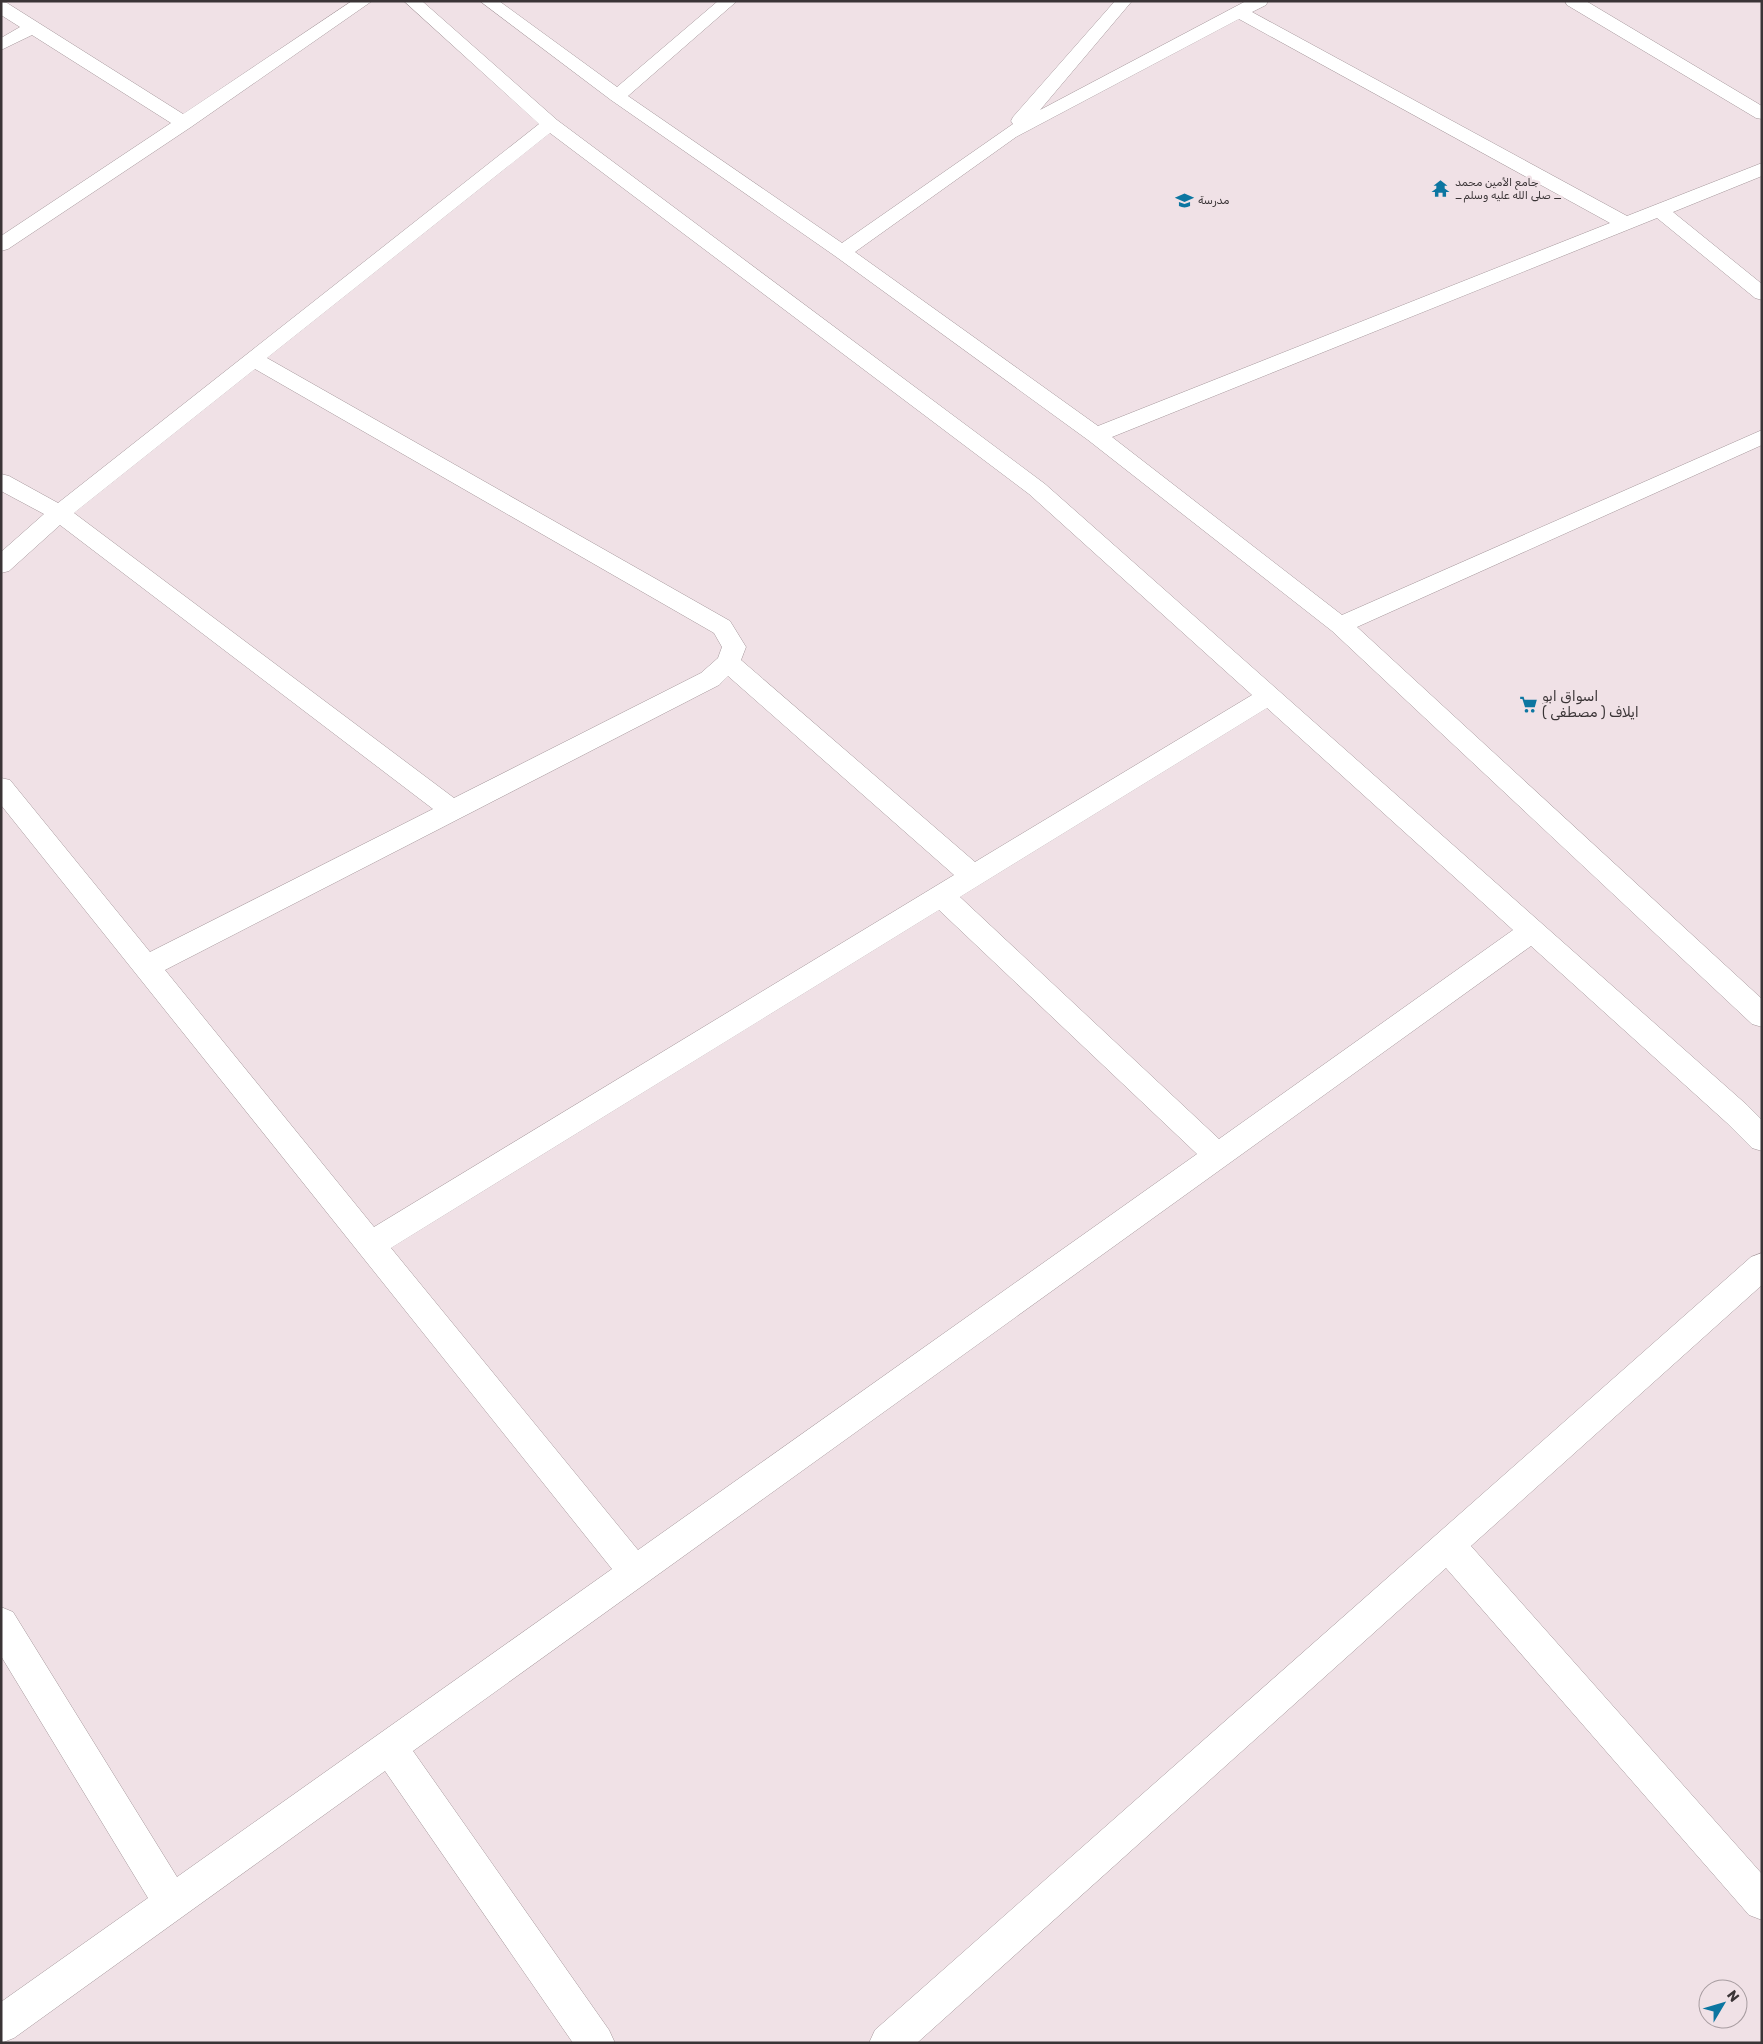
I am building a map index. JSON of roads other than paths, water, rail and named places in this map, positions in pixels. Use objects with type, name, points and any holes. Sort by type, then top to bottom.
[{"type":"street","points":[[1,244],[364,1]]},
{"type":"street","points":[[412,1],[550,124],[1037,489],[1737,1114],[1762,1139]]},
{"type":"street","points":[[488,1],[617,96],[842,252],[1096,434],[1340,625],[1762,1016]]},
{"type":"street","points":[[617,96],[729,1]]},
{"type":"street","points":[[1009,133],[1124,1]]},
{"type":"street","points":[[842,252],[1009,133],[1260,1]]},
{"type":"street","points":[[1573,1],[1762,114]]},
{"type":"street","points":[[1,7],[184,123]]},
{"type":"street","points":[[1239,12],[1626,223]]},
{"type":"street","points":[[1,45],[33,27]]},
{"type":"street","points":[[1,565],[59,514],[550,124]]},
{"type":"street","points":[[1096,434],[1762,168]]},
{"type":"street","points":[[1659,210],[1762,294]]},
{"type":"street","points":[[146,967],[710,679],[728,662],[734,647],[722,627],[254,359]]},
{"type":"street","points":[[1340,625],[1762,437]]},
{"type":"street","points":[[1,482],[59,514],[452,810]]},
{"type":"street","points":[[728,662],[974,876]]},
{"type":"street","points":[[370,1245],[1268,696]]},
{"type":"street","points":[[1,787],[635,1572]]},
{"type":"street","points":[[941,896],[1218,1156]]},
{"type":"street","points":[[1,2025],[1532,931]]},
{"type":"street","points":[[888,2043],[1762,1266]]},
{"type":"street","points":[[1448,1545],[1762,1902]]},
{"type":"street","points":[[1,1624],[172,1903]]},
{"type":"street","points":[[389,1747],[596,2043]]},
{"type":"place","name":"جامع الأمين محمد _صلى الله عليه وسلم _","points":[[1441,188]]},
{"type":"place","name":"مدرسة","points":[[1184,200]]},
{"type":"place","name":"اسواق ابو ايلاف ( مصطفى )","points":[[1528,704]]}]
